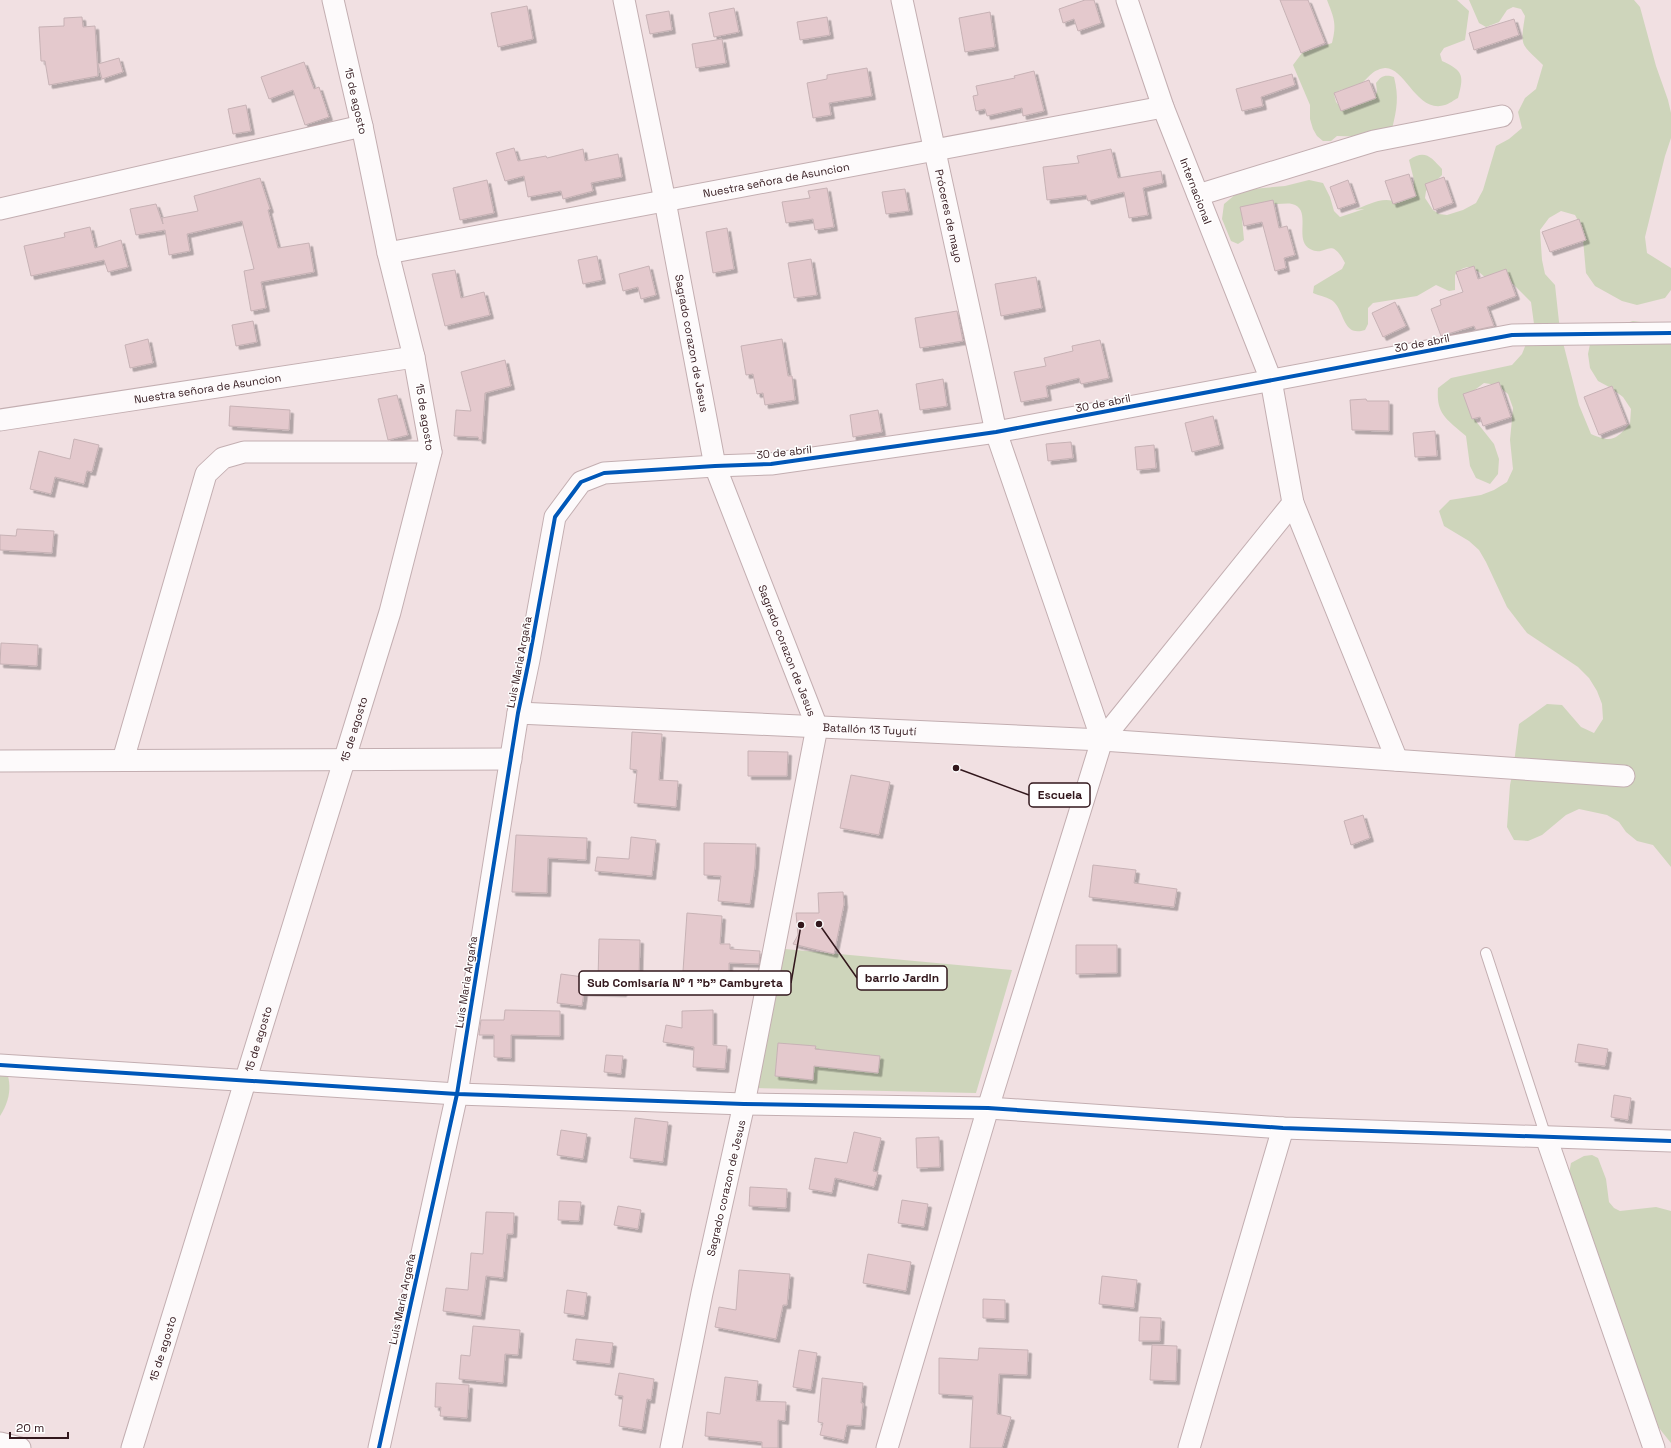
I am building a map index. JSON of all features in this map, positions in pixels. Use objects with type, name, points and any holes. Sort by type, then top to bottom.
[{"type":"street","name":"15 de agosto","points":[[132,1448],[390,612],[432,452],[414,357],[388,253],[362,126],[333,0]]},
{"type":"street","name":"Sagrado corazon de Jesus","points":[[624,0],[665,201],[715,466],[817,727],[744,1104],[704,1285],[671,1448]]},
{"type":"street","name":"Próceres de mayo","points":[[902,0],[996,432],[1102,740]]},
{"type":"street","name":"Internacional","points":[[1127,0],[1164,107],[1271,380],[1293,503],[1397,760]]},
{"type":"street","name":"Nuestra señora de Asuncion","points":[[388,253],[1164,107]]},
{"type":"street","points":[[1198,195],[1374,141],[1502,116]]},
{"type":"street","points":[[0,209],[362,126]]},
{"type":"street","name":"30 de abril","points":[[555,517],[581,482],[604,473],[771,464],[996,432],[1512,335],[1671,333]]},
{"type":"street","name":"Nuestra señora de Asuncion","points":[[0,420],[414,357]]},
{"type":"street","points":[[122,760],[206,474],[224,458],[244,452],[432,452]]},
{"type":"street","points":[[887,1448],[988,1108],[1102,740],[1293,503]]},
{"type":"street","name":"Luis Maria Argaña","points":[[379,1448],[457,1094],[518,713],[555,517]]},
{"type":"street","name":"Batallón 13 Tuyutí","points":[[518,713],[1102,740],[1624,776]]},
{"type":"street","points":[[0,760],[511,759]]},
{"type":"street","points":[[0,1065],[457,1094],[744,1104],[988,1108],[1283,1128],[1671,1141]]},
{"type":"street","points":[[1189,1448],[1283,1128]]},
{"type":"street","points":[[1546,1137],[1654,1448]]},
{"type":"street","points":[[0,1443],[20,1448]]},
{"type":"lane","points":[[1486,953],[1546,1137]]},
{"type":"green space","points":[[1327,0],[1457,0],[1469,11],[1465,40],[1444,48],[1440,54],[1442,61],[1455,68],[1460,75],[1461,84],[1458,98],[1445,105],[1435,106],[1427,103],[1419,97],[1399,75],[1392,70],[1385,68],[1380,69],[1359,85],[1353,88],[1340,90],[1334,94],[1336,102],[1342,109],[1350,108],[1374,98],[1377,92],[1376,83],[1382,77],[1394,77],[1397,103],[1392,129],[1372,137],[1337,136],[1331,141],[1323,141],[1317,136],[1313,129],[1310,119],[1310,105],[1293,65],[1302,53],[1332,43],[1334,21]]},
{"type":"green space","points":[[1469,0],[1634,0],[1640,7],[1656,66],[1668,100],[1671,113],[1671,138],[1665,156],[1645,237],[1647,253],[1671,268],[1671,290],[1665,298],[1637,305],[1622,301],[1595,286],[1586,273],[1582,228],[1575,215],[1561,211],[1549,218],[1540,230],[1542,260],[1545,274],[1555,285],[1560,331],[1579,405],[1591,434],[1609,439],[1617,437],[1630,424],[1631,409],[1623,397],[1598,381],[1590,368],[1588,354],[1591,339],[1603,330],[1633,321],[1649,323],[1671,333],[1671,867],[1653,845],[1637,841],[1626,832],[1619,822],[1607,815],[1579,809],[1566,815],[1542,835],[1528,841],[1514,840],[1507,827],[1510,785],[1519,724],[1547,704],[1562,705],[1581,727],[1594,733],[1603,719],[1602,704],[1597,691],[1589,678],[1578,667],[1527,633],[1507,607],[1479,550],[1469,541],[1444,526],[1439,511],[1450,500],[1481,495],[1494,490],[1507,482],[1513,469],[1510,440],[1513,408],[1508,394],[1497,385],[1484,383],[1472,392],[1469,406],[1475,420],[1494,444],[1499,459],[1498,474],[1490,484],[1476,478],[1470,466],[1466,436],[1444,416],[1441,411],[1438,388],[1451,378],[1512,365],[1522,354],[1534,324],[1531,302],[1506,277],[1486,278],[1475,269],[1467,267],[1463,268],[1455,275],[1455,290],[1449,291],[1436,285],[1417,296],[1373,303],[1368,308],[1368,324],[1365,330],[1352,330],[1345,323],[1338,307],[1334,302],[1313,293],[1314,286],[1342,269],[1345,263],[1340,254],[1332,248],[1316,251],[1305,245],[1302,232],[1301,212],[1298,207],[1292,204],[1271,204],[1254,209],[1242,219],[1244,240],[1238,244],[1231,241],[1222,219],[1224,204],[1236,194],[1252,189],[1285,186],[1309,180],[1323,183],[1330,197],[1334,211],[1340,217],[1364,209],[1354,210],[1382,200],[1398,203],[1413,197],[1414,180],[1409,160],[1419,155],[1424,155],[1431,158],[1442,169],[1442,175],[1426,191],[1425,198],[1433,210],[1439,214],[1447,215],[1463,210],[1476,203],[1483,190],[1496,146],[1509,139],[1522,128],[1518,112],[1525,98],[1536,89],[1543,65],[1530,53],[1524,44],[1523,34],[1525,16],[1521,9],[1513,7],[1507,10],[1499,22],[1486,27],[1479,23]]},
{"type":"green space","points":[[785,949],[1012,970],[976,1093],[754,1088]]},
{"type":"green space","points":[[0,1055],[9,1078],[9,1093],[0,1116]]},
{"type":"green space","points":[[1592,1155],[1598,1158],[1606,1179],[1609,1202],[1614,1208],[1620,1211],[1656,1207],[1671,1211],[1671,1443],[1659,1428],[1635,1377],[1614,1300],[1592,1258],[1566,1190],[1571,1163],[1584,1156]]},
{"type":"building","points":[[1085,0],[1094,0],[1101,23],[1078,31],[1074,19],[1063,23],[1059,9]]},
{"type":"building","points":[[1280,0],[1308,0],[1325,43],[1301,53]]},
{"type":"building","points":[[527,6],[533,39],[498,47],[491,13]]},
{"type":"building","points":[[734,8],[739,32],[714,37],[709,13]]},
{"type":"building","points":[[669,11],[672,30],[650,34],[646,15]]},
{"type":"building","points":[[990,12],[995,47],[965,52],[959,18]]},
{"type":"building","points":[[82,17],[83,27],[95,26],[98,76],[49,85],[45,61],[41,61],[39,27],[64,26],[64,18]]},
{"type":"building","points":[[827,17],[830,35],[800,40],[797,22]]},
{"type":"building","points":[[1514,19],[1519,35],[1474,50],[1469,33]]},
{"type":"building","points":[[722,39],[726,63],[696,68],[692,44]]},
{"type":"building","points":[[119,58],[123,72],[102,79],[98,64]]},
{"type":"building","points":[[304,62],[314,89],[319,87],[329,117],[305,125],[293,90],[269,99],[261,77]]},
{"type":"building","points":[[867,68],[872,96],[829,103],[831,115],[813,118],[807,83],[827,79],[827,75]]},
{"type":"building","points":[[1034,71],[1044,111],[1023,116],[1022,108],[987,116],[985,109],[976,111],[973,96],[978,95],[976,86],[1015,78],[1014,76]]},
{"type":"building","points":[[1292,74],[1295,85],[1261,97],[1263,106],[1242,111],[1236,89]]},
{"type":"building","points":[[1369,80],[1376,98],[1341,111],[1334,93]]},
{"type":"building","points":[[246,105],[251,131],[233,134],[228,109]]},
{"type":"building","points":[[514,148],[518,161],[546,156],[547,158],[583,149],[585,161],[618,154],[622,177],[591,183],[593,191],[563,199],[561,191],[528,197],[524,176],[505,181],[496,153]]},
{"type":"building","points":[[1111,149],[1118,178],[1161,171],[1163,183],[1143,188],[1148,215],[1129,218],[1124,192],[1088,201],[1086,195],[1047,200],[1043,167],[1079,163],[1077,156]]},
{"type":"building","points":[[1409,174],[1416,196],[1393,204],[1385,181]]},
{"type":"building","points":[[1444,177],[1453,203],[1434,210],[1425,184]]},
{"type":"building","points":[[260,178],[270,209],[268,210],[278,248],[309,243],[314,272],[261,282],[266,308],[251,311],[244,271],[254,269],[242,221],[187,234],[190,251],[169,255],[165,230],[136,235],[130,209],[156,204],[163,224],[162,218],[198,211],[194,196]]},
{"type":"building","points":[[487,180],[494,213],[460,220],[453,188]]},
{"type":"building","points":[[1348,180],[1356,203],[1338,209],[1330,187]]},
{"type":"building","points":[[827,188],[834,227],[815,230],[813,219],[786,223],[782,202],[810,198],[808,191]]},
{"type":"building","points":[[905,189],[909,211],[886,214],[882,192]]},
{"type":"building","points":[[1273,200],[1279,228],[1287,226],[1295,255],[1284,258],[1286,268],[1275,271],[1262,222],[1244,226],[1240,207]]},
{"type":"building","points":[[1579,219],[1586,240],[1550,252],[1542,232]]},
{"type":"building","points":[[90,227],[95,248],[121,240],[128,267],[108,272],[104,260],[31,276],[24,246],[65,237],[64,233]]},
{"type":"building","points":[[727,228],[734,269],[713,273],[706,232]]},
{"type":"building","points":[[597,256],[602,280],[583,284],[578,260]]},
{"type":"building","points":[[811,259],[817,295],[794,298],[788,263]]},
{"type":"building","points":[[649,266],[656,295],[641,299],[638,287],[623,291],[619,274]]},
{"type":"building","points":[[1474,266],[1478,279],[1506,269],[1516,296],[1487,307],[1494,326],[1476,330],[1474,326],[1441,336],[1431,309],[1441,305],[1440,300],[1463,292],[1456,272]]},
{"type":"building","points":[[455,270],[461,298],[484,292],[490,315],[445,326],[432,274]]},
{"type":"building","points":[[1036,277],[1042,308],[1001,316],[995,284]]},
{"type":"building","points":[[1395,302],[1406,326],[1383,337],[1372,313]]},
{"type":"building","points":[[957,311],[963,341],[920,348],[915,318]]},
{"type":"building","points":[[253,321],[257,342],[236,346],[232,325]]},
{"type":"building","points":[[148,339],[153,363],[130,368],[125,345]]},
{"type":"building","points":[[782,339],[788,376],[792,376],[795,400],[765,405],[763,393],[757,394],[753,374],[746,375],[741,346]]},
{"type":"building","points":[[1100,340],[1109,378],[1081,384],[1079,378],[1046,386],[1048,397],[1021,402],[1014,372],[1046,366],[1044,358],[1073,351],[1072,346]]},
{"type":"building","points":[[505,360],[511,386],[485,393],[482,440],[479,440],[478,437],[454,436],[456,410],[471,411],[461,372]]},
{"type":"building","points":[[943,379],[947,406],[920,410],[916,384]]},
{"type":"building","points":[[1499,382],[1511,417],[1483,426],[1480,417],[1472,419],[1463,394]]},
{"type":"building","points":[[1612,386],[1627,424],[1599,435],[1584,397]]},
{"type":"building","points":[[397,395],[408,435],[388,440],[378,399]]},
{"type":"building","points":[[1366,399],[1367,401],[1389,401],[1389,431],[1352,430],[1350,400]]},
{"type":"building","points":[[230,406],[290,410],[289,430],[229,426]]},
{"type":"building","points":[[878,410],[882,432],[853,437],[850,415]]},
{"type":"building","points":[[1213,416],[1220,445],[1192,452],[1185,423]]},
{"type":"building","points":[[1435,431],[1437,456],[1415,457],[1413,433]]},
{"type":"building","points":[[74,439],[99,445],[92,472],[87,471],[84,484],[55,477],[51,494],[30,489],[39,451],[70,459]]},
{"type":"building","points":[[1071,442],[1073,458],[1048,461],[1046,444]]},
{"type":"building","points":[[1154,445],[1156,468],[1137,470],[1135,447]]},
{"type":"building","points":[[17,529],[54,531],[52,553],[0,550],[0,535],[16,536]]},
{"type":"building","points":[[1,643],[38,645],[37,666],[0,664]]},
{"type":"building","points":[[632,732],[662,734],[659,780],[678,781],[676,807],[634,803],[637,770],[630,769]]},
{"type":"building","points":[[748,751],[788,752],[787,776],[748,776]]},
{"type":"building","points":[[851,775],[890,782],[879,835],[840,828]]},
{"type":"building","points":[[1363,815],[1370,838],[1351,845],[1344,821]]},
{"type":"building","points":[[516,835],[587,838],[586,860],[548,858],[547,893],[512,892]]},
{"type":"building","points":[[631,837],[656,840],[652,876],[595,871],[597,857],[629,859]]},
{"type":"building","points":[[704,843],[756,844],[750,904],[718,901],[721,876],[704,875]]},
{"type":"building","points":[[1093,865],[1136,870],[1134,883],[1177,889],[1174,907],[1089,897]]},
{"type":"building","points":[[843,892],[844,904],[834,954],[793,944],[798,935],[796,913],[819,913],[818,893]]},
{"type":"building","points":[[687,913],[722,916],[720,944],[730,944],[730,949],[760,951],[759,964],[729,963],[729,973],[683,971]]},
{"type":"building","points":[[599,939],[640,940],[639,976],[624,975],[623,993],[584,992],[582,1006],[557,1003],[561,974],[598,979]]},
{"type":"building","points":[[1076,945],[1117,945],[1117,973],[1076,974]]},
{"type":"building","points":[[505,1010],[560,1011],[560,1036],[511,1035],[511,1058],[494,1057],[494,1035],[479,1035],[481,1020],[504,1020]]},
{"type":"building","points":[[713,1010],[713,1045],[727,1046],[725,1069],[693,1067],[694,1047],[663,1042],[666,1025],[682,1028],[682,1011]]},
{"type":"building","points":[[778,1043],[816,1046],[815,1049],[880,1056],[878,1073],[814,1066],[813,1080],[775,1076]]},
{"type":"building","points":[[1578,1044],[1608,1049],[1605,1066],[1575,1062]]},
{"type":"building","points":[[606,1055],[623,1056],[621,1074],[604,1072]]},
{"type":"building","points":[[1614,1095],[1631,1098],[1628,1120],[1611,1117]]},
{"type":"building","points":[[635,1118],[668,1122],[663,1162],[630,1158]]},
{"type":"building","points":[[561,1130],[587,1134],[583,1159],[557,1155]]},
{"type":"building","points":[[854,1132],[881,1138],[873,1171],[878,1172],[874,1187],[835,1178],[832,1193],[809,1189],[815,1158],[847,1163]]},
{"type":"building","points":[[939,1137],[940,1167],[917,1168],[916,1138]]},
{"type":"building","points":[[750,1187],[787,1189],[786,1208],[749,1206]]},
{"type":"building","points":[[902,1200],[928,1204],[924,1227],[898,1223]]},
{"type":"building","points":[[559,1201],[581,1202],[579,1221],[558,1220]]},
{"type":"building","points":[[618,1206],[641,1210],[638,1229],[614,1225]]},
{"type":"building","points":[[486,1212],[514,1213],[513,1234],[507,1234],[503,1278],[486,1276],[481,1316],[443,1311],[446,1288],[468,1290],[471,1253],[483,1254]]},
{"type":"building","points":[[868,1254],[911,1262],[906,1291],[863,1283]]},
{"type":"building","points":[[739,1270],[790,1274],[787,1305],[783,1305],[776,1339],[715,1327],[719,1307],[736,1310]]},
{"type":"building","points":[[1102,1276],[1137,1280],[1134,1308],[1099,1304]]},
{"type":"building","points":[[567,1290],[587,1293],[584,1316],[564,1313]]},
{"type":"building","points":[[983,1299],[1005,1300],[1005,1319],[983,1318]]},
{"type":"building","points":[[1140,1317],[1161,1318],[1160,1341],[1139,1341]]},
{"type":"building","points":[[473,1326],[520,1330],[518,1355],[505,1354],[503,1383],[459,1379],[461,1355],[470,1356]]},
{"type":"building","points":[[576,1339],[613,1343],[610,1364],[573,1360]]},
{"type":"building","points":[[1152,1345],[1177,1346],[1176,1381],[1150,1380]]},
{"type":"building","points":[[979,1348],[1028,1350],[1027,1375],[999,1374],[997,1414],[1011,1417],[1002,1448],[970,1448],[973,1396],[939,1394],[939,1358],[978,1360]]},
{"type":"building","points":[[799,1350],[817,1353],[811,1390],[793,1387]]},
{"type":"building","points":[[619,1373],[654,1379],[651,1400],[647,1399],[642,1430],[619,1426],[623,1396],[615,1395]]},
{"type":"building","points":[[725,1377],[758,1381],[756,1401],[786,1402],[785,1421],[778,1420],[778,1448],[762,1448],[762,1442],[705,1436],[707,1412],[720,1414]]},
{"type":"building","points":[[822,1378],[863,1383],[861,1426],[847,1425],[844,1440],[820,1435],[823,1423],[818,1422]]},
{"type":"building","points":[[436,1383],[469,1385],[467,1418],[440,1416],[441,1407],[435,1407]]},
{"type":"cycle path","points":[[379,1448],[457,1094],[518,713],[555,517],[581,482],[604,473],[771,464],[996,432],[1512,335],[1671,333]]},
{"type":"cycle path","points":[[0,1065],[457,1094],[744,1104],[988,1108],[1283,1128],[1671,1141]]},
{"type":"place","name":"Escuela","points":[[956,768]]},
{"type":"place","name":"barrio Jardin","points":[[819,924]]},
{"type":"place","name":"Sub Comisaría N° 1 \"b\" Cambyreta","points":[[801,925]]}]
